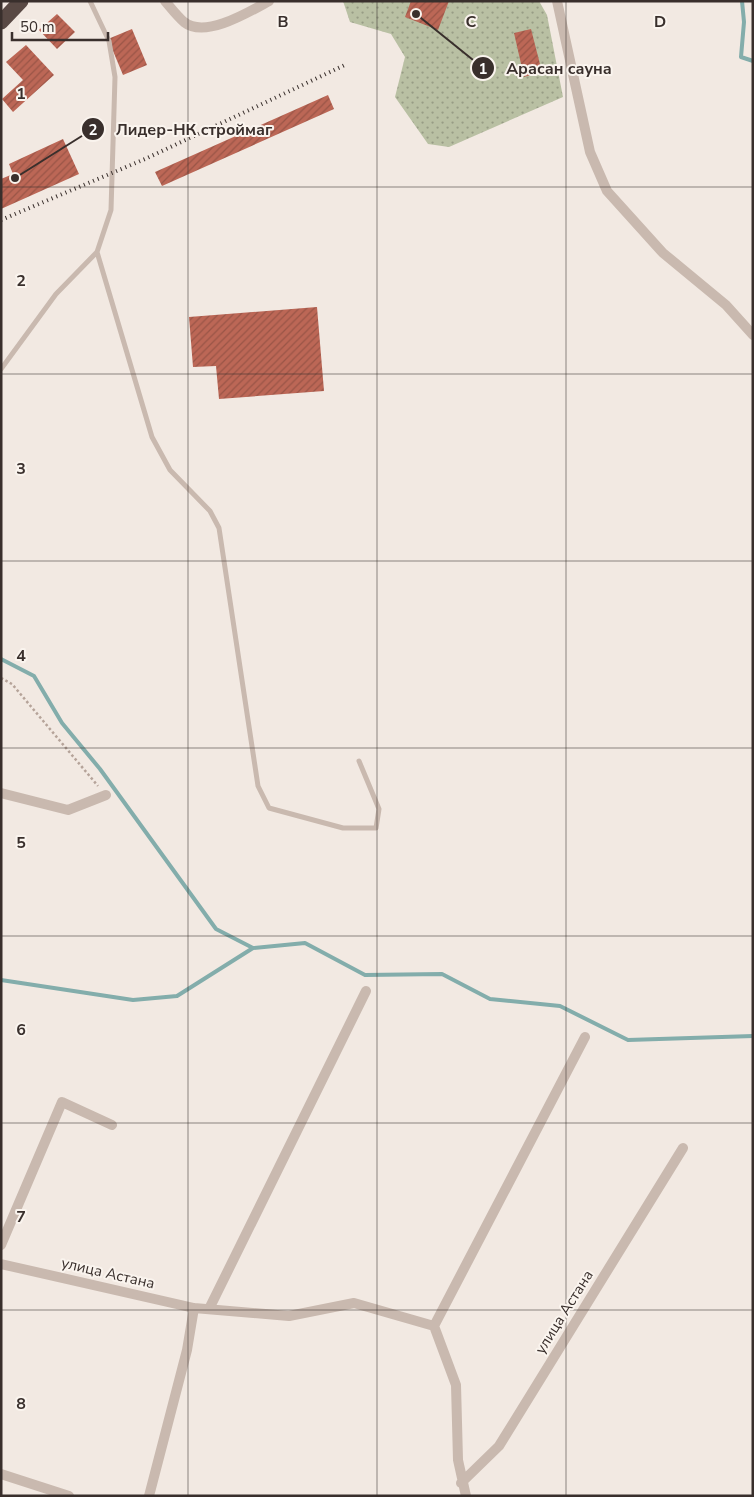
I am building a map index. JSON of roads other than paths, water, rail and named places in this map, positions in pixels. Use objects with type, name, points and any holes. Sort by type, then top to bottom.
[{"type":"highway","points":[[1,22],[21,1]]},
{"type":"street","points":[[165,1],[185,23],[207,27],[237,18],[268,1]]},
{"type":"street","points":[[557,1],[590,152],[607,191],[663,253],[726,305],[753,335]]},
{"type":"street","points":[[1,793],[68,810],[106,795]]},
{"type":"street","points":[[209,1309],[366,991]]},
{"type":"street","points":[[466,1496],[458,1460],[456,1385],[434,1326],[584,1037]]},
{"type":"street","points":[[1,1245],[62,1102],[112,1125]]},
{"type":"street","name":"улица Астана","points":[[462,1483],[499,1446],[683,1148]]},
{"type":"street","name":"улица Астана","points":[[1,1264],[194,1308],[289,1316],[354,1303],[434,1326]]},
{"type":"street","points":[[149,1496],[187,1350],[194,1308]]},
{"type":"street","points":[[1,1474],[69,1496]]},
{"type":"lane","points":[[1,369],[56,294],[97,252],[112,210],[115,77],[109,41],[90,1]]},
{"type":"lane","points":[[97,252],[152,437],[170,470],[210,511],[219,528],[258,786],[269,808],[343,828],[376,828],[378,809],[359,761]]},
{"type":"waterway","points":[[742,1],[744,22],[741,57],[753,61]]},
{"type":"waterway","points":[[1,659],[34,676],[62,723],[100,769],[216,929],[253,948]]},
{"type":"waterway","points":[[1,980],[133,1000],[177,996],[253,948],[305,943],[365,975],[442,974],[490,999],[560,1006],[628,1040],[753,1036]]},
{"type":"railway","points":[[1,220],[145,159],[347,64]]},
{"type":"place","name":"Арасан сауна","points":[[416,14]]},
{"type":"place","name":"Лидер-НК строймаг","points":[[15,178]]}]
